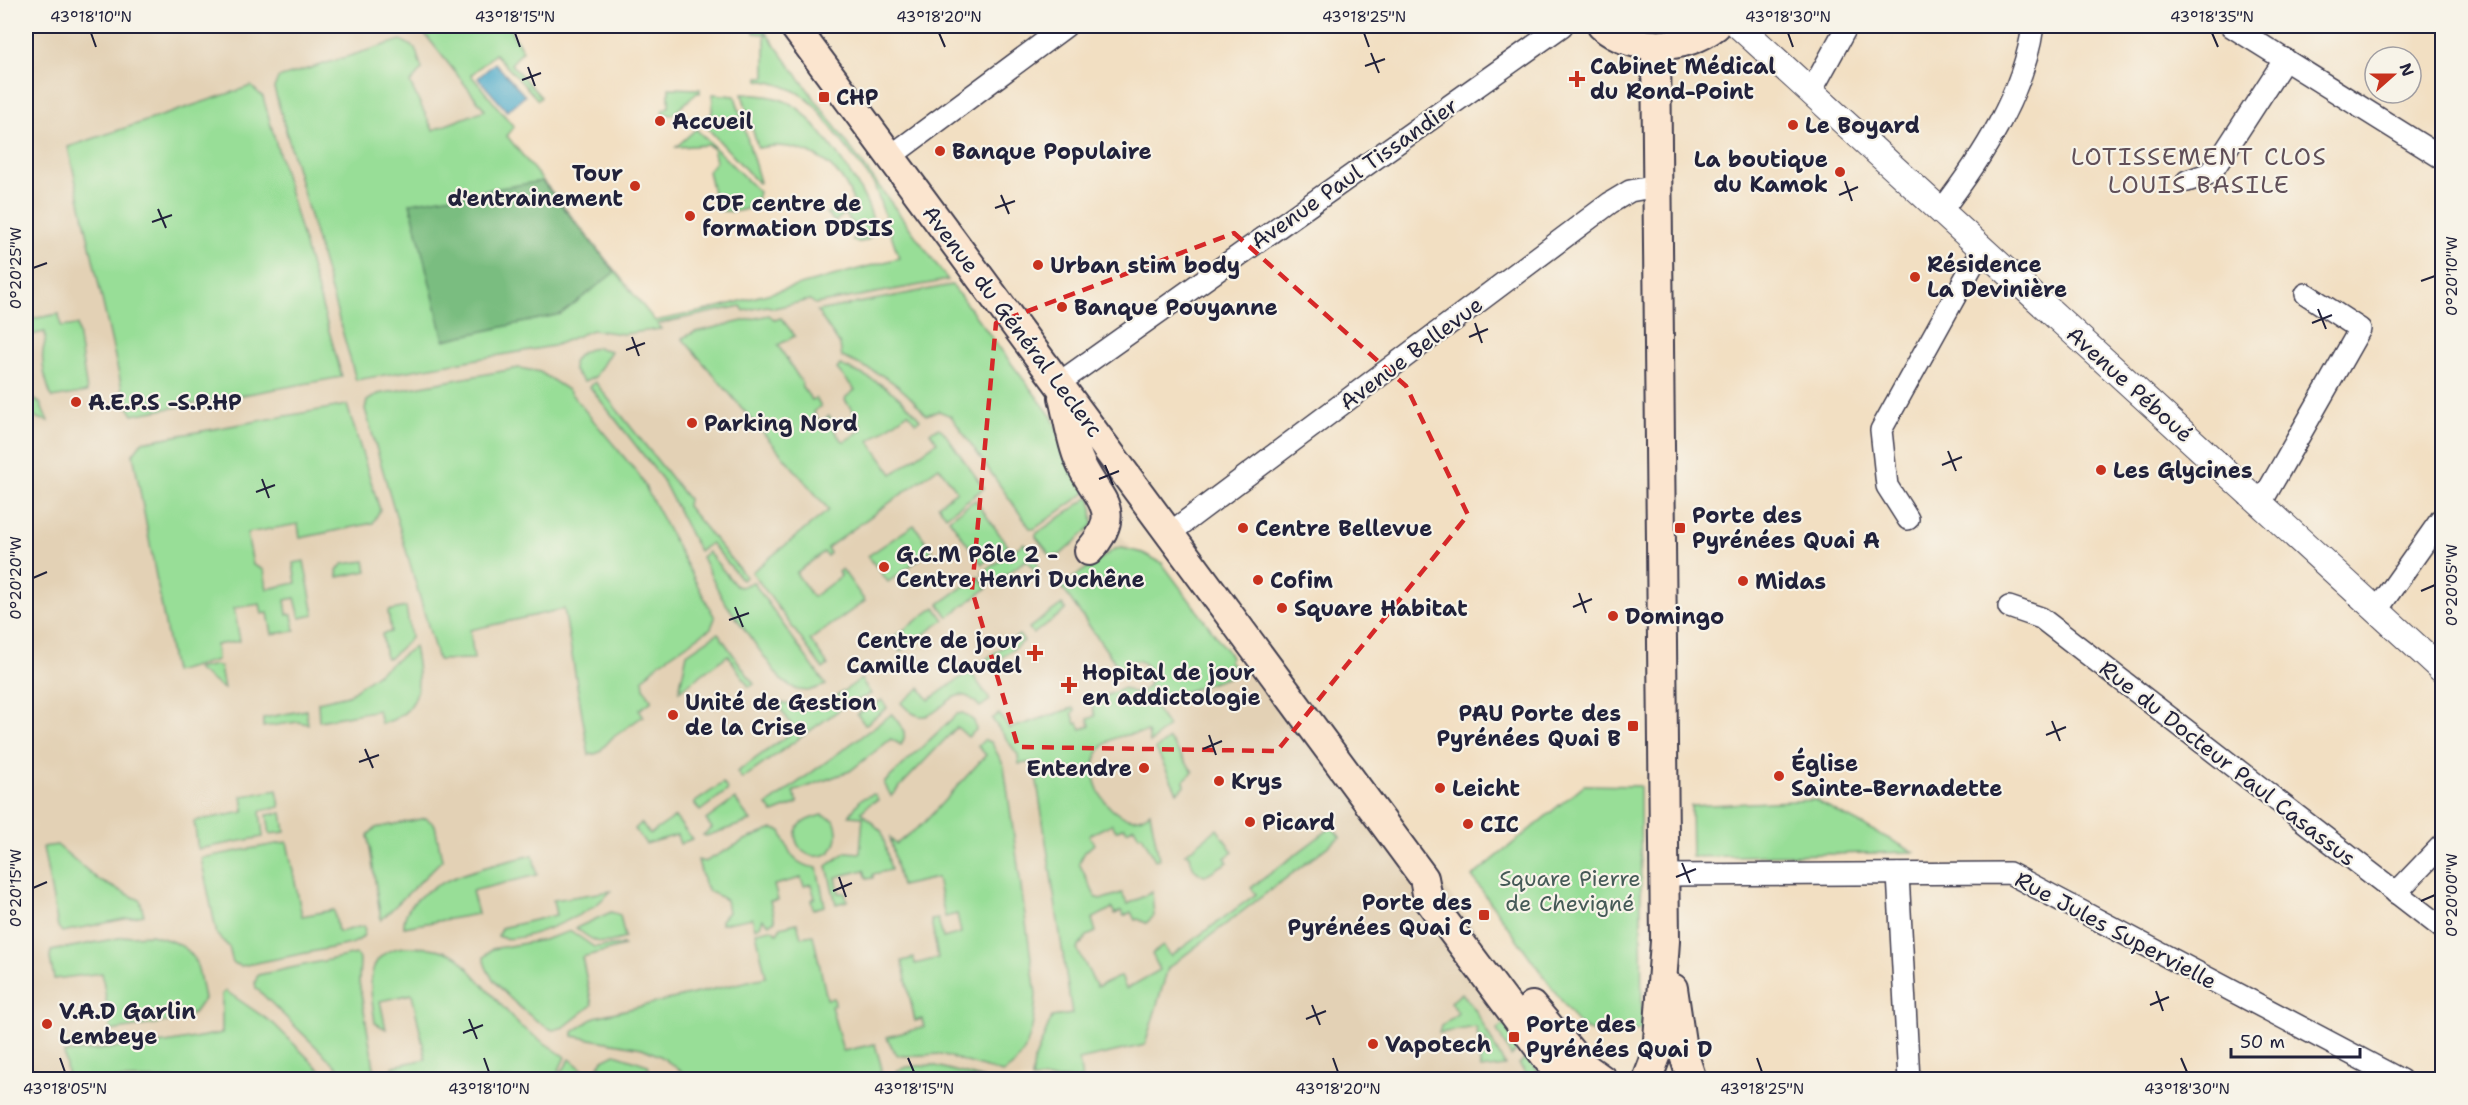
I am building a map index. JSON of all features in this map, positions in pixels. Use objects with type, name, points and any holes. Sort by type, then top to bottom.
[{"type":"main road","name":"Avenue du Général Leclerc","points":[[794,26],[1424,878],[1428,899],[1563,1080]]},
{"type":"main road","points":[[1602,26],[1629,40],[1656,46],[1683,43],[1716,26]]},
{"type":"main road","points":[[1647,1080],[1657,1054],[1665,941],[1656,46]]},
{"type":"main road","points":[[1059,383],[1079,461],[1103,498],[1105,508],[1106,526],[1098,542],[1089,551]]},
{"type":"main road","name":"Avenue du Général Leclerc","points":[[1424,878],[1444,887],[1549,1027],[1582,1065],[1603,1080]]},
{"type":"main road","points":[[1665,941],[1682,1049],[1692,1080]]},
{"type":"street","points":[[891,156],[1066,26]]},
{"type":"street","name":"Avenue Paul Tissandier","points":[[1059,383],[1562,26]]},
{"type":"street","name":"Avenue Péboué","points":[[1739,26],[2442,670]]},
{"type":"street","points":[[1809,90],[1818,79],[1847,26]]},
{"type":"street","points":[[1941,211],[1992,141],[2014,91],[2031,40],[2033,26]]},
{"type":"street","points":[[2231,26],[2442,158]]},
{"type":"street","points":[[2187,181],[2211,173],[2285,59]]},
{"type":"street","name":"Avenue Bellevue","points":[[1170,533],[1610,204],[1630,191],[1657,186]]},
{"type":"street","points":[[1908,519],[1887,486],[1881,430],[1972,266],[1985,251]]},
{"type":"street","points":[[2261,503],[2360,329],[2306,294]]},
{"type":"street","points":[[2377,610],[2442,518]]},
{"type":"street","name":"Rue du Docteur Paul Casassus","points":[[2009,607],[2041,618],[2442,928]]},
{"type":"street","points":[[2396,893],[2442,845]]},
{"type":"street","name":"Rue Jules Supervielle","points":[[1665,874],[2009,873],[2401,1080]]},
{"type":"street","points":[[1898,874],[1909,1080]]},
{"type":"highlighted area","points":[[1234,233],[1406,386],[1468,515],[1277,751],[1018,747],[972,590],[996,323]]},
{"type":"shaded area","points":[[26,26],[448,26],[425,34],[657,324],[936,264],[1052,417],[1077,476],[1130,548],[1162,563],[1231,656],[1229,661],[1238,673],[1262,660],[1424,878],[1444,887],[1527,1000],[1603,1079],[26,1079]]},
{"type":"green space","points":[[448,26],[508,26],[523,51],[511,64],[541,97],[538,100],[495,54],[471,75],[514,127],[507,136],[655,321],[708,310],[899,258],[874,184],[815,106],[789,88],[759,80],[759,77],[765,77],[765,34],[754,33],[754,26],[761,26],[948,280],[815,304],[810,300],[774,308],[767,306],[744,311],[741,306],[657,324],[661,329],[623,334],[592,330],[553,346],[356,380],[274,88],[278,78],[401,40],[415,48],[422,69],[410,83],[433,130],[485,110],[425,34]]},
{"type":"green space","points":[[251,86],[263,97],[342,377],[133,415],[125,402],[68,147]]},
{"type":"green space","points":[[669,88],[700,89],[700,93],[697,93],[672,115],[662,113],[663,109],[669,107]]},
{"type":"green space","points":[[713,94],[735,96],[760,182],[758,183],[702,122],[712,113]]},
{"type":"green space","points":[[742,94],[783,100],[806,116],[854,179],[867,203],[873,223],[871,237],[856,242],[852,240],[861,231],[844,214],[835,222],[826,213],[854,205],[840,177],[830,166],[817,157],[789,147],[758,148]]},
{"type":"green space","points":[[696,129],[759,192],[757,199],[749,208],[737,211],[717,210],[708,171],[716,161],[713,148],[708,145],[676,147]]},
{"type":"green space","points":[[542,181],[615,272],[561,314],[444,340],[410,203]]},
{"type":"green space","points":[[952,285],[1052,417],[1077,476],[1088,491],[1034,529],[1030,528],[951,416],[939,411],[926,415],[898,386],[868,368],[842,357],[840,345],[817,311]]},
{"type":"green space","points":[[59,314],[61,327],[77,325],[87,392],[52,398],[43,362],[45,332],[26,336],[26,320]]},
{"type":"green space","points":[[769,315],[775,320],[781,318],[795,336],[778,345],[802,383],[802,387],[812,400],[816,398],[821,406],[813,412],[821,422],[829,416],[835,424],[832,427],[841,440],[845,441],[861,430],[861,426],[845,400],[855,390],[837,369],[840,365],[884,386],[902,400],[920,419],[916,423],[908,413],[869,441],[892,474],[937,442],[930,432],[939,428],[984,488],[946,516],[938,505],[957,491],[939,467],[827,548],[830,553],[827,556],[824,552],[796,573],[813,597],[841,576],[838,572],[842,569],[865,601],[810,640],[828,665],[823,669],[752,572],[829,510],[682,338],[695,332]]},
{"type":"green space","points":[[598,348],[611,351],[595,377],[584,382],[574,371],[573,363],[583,352]]},
{"type":"green space","points":[[519,368],[540,372],[568,390],[639,475],[715,618],[711,628],[658,664],[643,679],[644,688],[652,701],[639,710],[643,716],[612,738],[598,753],[589,755],[564,609],[470,630],[474,659],[438,660],[365,409],[367,401],[378,394]]},
{"type":"green space","points":[[595,382],[688,499],[687,506],[746,577],[742,580],[711,543],[699,551],[662,479],[590,387]]},
{"type":"green space","points":[[32,398],[40,403],[48,421],[26,415],[26,399]]},
{"type":"green space","points":[[347,405],[380,510],[373,523],[300,538],[298,524],[247,533],[253,565],[264,570],[267,589],[296,583],[293,563],[304,561],[314,615],[300,618],[295,598],[285,600],[287,614],[292,615],[295,631],[272,634],[268,613],[262,614],[260,604],[234,608],[240,641],[216,645],[217,660],[174,672],[133,454],[142,442]]},
{"type":"green space","points":[[1091,496],[1093,525],[1060,555],[1051,556],[1036,534]]},
{"type":"green space","points":[[975,500],[1008,546],[982,564],[949,519]]},
{"type":"green space","points":[[914,525],[932,550],[888,582],[868,556]]},
{"type":"green space","points":[[1024,543],[1037,561],[1036,572],[1026,560],[992,585],[982,573]]},
{"type":"green space","points":[[1122,548],[1143,553],[1162,563],[1231,656],[1229,661],[1238,674],[1152,703],[1168,726],[1150,743],[1148,732],[1129,734],[1111,740],[1099,752],[1094,766],[1095,782],[1102,797],[1112,809],[1124,817],[1137,818],[1150,812],[1159,859],[1155,860],[1142,835],[1139,836],[1134,827],[1127,831],[1124,827],[1116,831],[1112,824],[1089,835],[1094,844],[1085,852],[1079,863],[1096,898],[1103,899],[1122,893],[1128,904],[1152,892],[1154,916],[1146,923],[1135,920],[1131,912],[1124,916],[1121,911],[1115,914],[1112,908],[1092,919],[1096,932],[1087,936],[1077,949],[1097,987],[1121,976],[1126,989],[1160,970],[1152,954],[1163,946],[1171,956],[1256,894],[1251,888],[1332,827],[1340,837],[1168,968],[1145,1045],[1079,1060],[1082,1079],[1032,1079],[1034,1061],[1052,1017],[1072,1014],[1034,762],[1019,764],[1018,755],[992,719],[999,714],[1009,729],[1073,708],[1075,711],[1072,713],[1076,724],[1078,723],[1081,729],[1090,726],[1088,719],[1095,716],[1091,702],[1124,688],[1137,692],[1149,686],[1150,672],[1141,662],[1127,663],[1121,671],[1061,586],[1115,549]]},
{"type":"green space","points":[[708,552],[736,586],[741,587],[753,582],[826,685],[808,691],[797,690],[781,680],[722,598],[702,557]]},
{"type":"green space","points":[[365,561],[367,571],[338,577],[337,570],[343,564]]},
{"type":"green space","points":[[978,576],[987,588],[948,617],[939,604]]},
{"type":"green space","points":[[1062,604],[1066,610],[1033,634],[1029,628]]},
{"type":"green space","points":[[406,607],[411,638],[390,658],[386,658],[382,634],[391,632],[388,611]]},
{"type":"green space","points":[[935,607],[944,620],[900,651],[891,639]]},
{"type":"green space","points":[[718,633],[754,684],[749,687],[728,655],[679,691],[687,654]]},
{"type":"green space","points":[[1019,635],[1024,641],[986,669],[981,663]]},
{"type":"green space","points":[[414,647],[418,685],[412,705],[405,713],[381,724],[378,710],[319,721],[318,702],[348,695]]},
{"type":"green space","points":[[215,665],[220,667],[224,689],[196,669]]},
{"type":"green space","points":[[970,671],[990,700],[980,707],[968,697],[959,696],[950,699],[934,713],[925,716],[914,714],[901,703],[920,688],[929,700]]},
{"type":"green space","points":[[861,679],[871,694],[845,706],[742,779],[737,772],[795,730],[776,702],[809,708],[825,704]]},
{"type":"green space","points":[[882,700],[887,708],[865,725],[857,714]]},
{"type":"green space","points":[[306,710],[308,724],[298,722],[263,727],[263,718]]},
{"type":"green space","points":[[963,713],[974,721],[976,730],[968,737],[957,727],[891,796],[884,783],[957,714]]},
{"type":"green space","points":[[892,714],[904,733],[901,745],[891,739],[850,771],[793,792],[798,803],[773,813],[767,805]]},
{"type":"green space","points":[[1169,739],[1193,772],[1184,780],[1185,786],[1177,792],[1156,749]]},
{"type":"green space","points":[[984,740],[991,742],[1004,766],[1036,994],[1029,1039],[1019,1059],[1002,1073],[941,1054],[898,1055],[887,1037],[924,1027],[922,1019],[915,1021],[902,961],[914,958],[915,964],[938,958],[931,920],[938,919],[943,938],[961,933],[957,914],[945,917],[937,878],[901,886],[890,838],[896,844],[924,823],[986,755],[978,746]]},
{"type":"green space","points":[[723,783],[728,790],[700,811],[694,803]]},
{"type":"green space","name":"Square Pierre de Chevigné","points":[[1584,785],[1640,786],[1642,1029],[1610,1036],[1579,1025],[1472,877]]},
{"type":"green space","points":[[277,790],[280,807],[260,811],[263,837],[198,849],[194,821],[244,812],[242,796]]},
{"type":"green space","points":[[873,794],[878,800],[861,812],[882,832],[891,870],[873,874],[873,878],[867,879],[864,870],[836,877],[839,893],[845,893],[847,901],[836,904],[827,866],[846,852],[860,853],[863,817],[849,816],[861,799]]},
{"type":"green space","points":[[735,799],[751,821],[703,835],[712,828],[706,820]]},
{"type":"green space","points":[[1815,800],[1914,852],[1692,857],[1691,806]]},
{"type":"green space","points":[[282,813],[285,832],[270,834],[267,815]]},
{"type":"green space","points":[[822,815],[834,820],[837,833],[835,845],[827,854],[808,855],[797,843],[797,828],[803,822]]},
{"type":"green space","points":[[675,817],[692,839],[680,844],[677,835],[646,844],[635,829],[641,823],[650,834]]},
{"type":"green space","points":[[426,818],[435,825],[442,860],[381,920],[368,835],[375,828]]},
{"type":"green space","points":[[773,829],[781,831],[789,851],[796,860],[817,868],[825,906],[813,909],[811,900],[815,898],[811,884],[804,886],[801,878],[774,885],[778,900],[770,901],[775,921],[769,924],[763,919],[760,926],[755,928],[752,918],[721,924],[721,920],[728,912],[726,900],[709,891],[704,884],[698,860],[705,862],[745,840]]},
{"type":"green space","points":[[1217,829],[1233,852],[1225,858],[1228,862],[1204,876],[1194,868],[1190,855],[1185,854]]},
{"type":"green space","points":[[287,842],[302,916],[334,910],[338,932],[364,926],[364,935],[351,944],[241,966],[233,963],[229,947],[217,935],[201,858]]},
{"type":"green space","points":[[57,845],[100,881],[140,900],[144,915],[62,932],[58,927],[43,847]]},
{"type":"green space","points":[[533,855],[537,875],[472,891],[478,914],[404,927],[407,911],[418,898],[435,887],[477,869]]},
{"type":"green space","points":[[611,891],[589,909],[548,929],[519,937],[498,936],[501,928],[556,915],[553,900]]},
{"type":"green space","points":[[611,912],[620,915],[625,938],[599,942],[576,928]]},
{"type":"green space","points":[[797,923],[801,937],[813,935],[827,999],[834,998],[835,1005],[831,1006],[843,1051],[875,1044],[881,1065],[880,1079],[692,1079],[660,1056],[642,1048],[573,1036],[573,1032],[595,1017],[766,977],[756,932],[771,929],[777,933],[781,927]]},
{"type":"green space","points":[[571,931],[594,947],[624,946],[582,957],[592,1005],[564,1027],[553,1030],[522,1009],[500,988],[486,966],[484,957],[492,949],[543,940]]},
{"type":"green space","points":[[151,935],[178,944],[192,955],[196,963],[204,999],[195,1012],[183,1019],[111,1031],[102,973],[54,979],[51,951],[129,936]]},
{"type":"green space","points":[[403,947],[438,949],[458,957],[520,1026],[565,1057],[559,1070],[561,1073],[570,1059],[594,1079],[385,1079],[394,1066],[426,1059],[412,994],[380,1001],[386,1029],[375,1023],[371,986],[375,965],[380,957]]},
{"type":"green space","points":[[356,954],[360,961],[359,982],[376,1079],[349,1079],[256,988],[255,982],[258,975]]},
{"type":"green space","points":[[226,991],[274,1024],[329,1079],[68,1079],[64,1053],[166,1043],[222,1033],[222,994]]},
{"type":"green space","points":[[1462,993],[1476,1011],[1505,1066],[1481,1069],[1479,1057],[1490,1054],[1486,1040],[1479,1041],[1476,1027],[1439,1033],[1441,1026],[1458,1013],[1451,1002]]},
{"type":"green space","points":[[1504,1024],[1515,1039],[1511,1042],[1517,1050],[1511,1056],[1497,1030]]},
{"type":"green space","points":[[615,1054],[648,1065],[650,1074],[632,1079],[601,1079],[597,1068],[603,1060]]},
{"type":"green space","points":[[1528,1057],[1544,1079],[1530,1079],[1519,1064]]},
{"type":"green space","points":[[932,1065],[985,1079],[892,1079],[898,1070]]},
{"type":"water","points":[[495,63],[525,96],[507,111],[478,78]]},
{"type":"place","name":"Cabinet Médical du Rond-Point","points":[[1577,79]]},
{"type":"place","name":"CHP","points":[[824,97]]},
{"type":"place","name":"Accueil","points":[[660,121]]},
{"type":"place","name":"Le Boyard","points":[[1793,125]]},
{"type":"place","name":"Banque Populaire","points":[[940,151]]},
{"type":"place","name":"La boutique du Kamok","points":[[1840,172]]},
{"type":"place","name":"Tour d'entrainement","points":[[635,186]]},
{"type":"place","name":"CDF centre de formation DDSIS","points":[[690,216]]},
{"type":"place","name":"Urban stim body","points":[[1038,265]]},
{"type":"place","name":"Résidence La Devinière","points":[[1915,277]]},
{"type":"place","name":"Banque Pouyanne","points":[[1062,307]]},
{"type":"place","name":"A.E.P.S -S.P.HP","points":[[76,402]]},
{"type":"place","name":"Parking Nord","points":[[692,423]]},
{"type":"place","name":"Les Glycines","points":[[2101,470]]},
{"type":"place","name":"Centre Bellevue","points":[[1243,528]]},
{"type":"place","name":"Porte des Pyrénées Quai A","points":[[1680,528]]},
{"type":"place","name":"G.C.M Pôle 2 - Centre Henri Duchêne","points":[[884,567]]},
{"type":"place","name":"Cofim","points":[[1258,580]]},
{"type":"place","name":"Midas","points":[[1743,581]]},
{"type":"place","name":"Square Habitat","points":[[1282,608]]},
{"type":"place","name":"Domingo","points":[[1613,616]]},
{"type":"place","name":"Centre de jour Camille Claudel","points":[[1035,653]]},
{"type":"place","name":"Hopital de jour en addictologie","points":[[1069,685]]},
{"type":"place","name":"Unité de Gestion de la Crise","points":[[673,715]]},
{"type":"place","name":"PAU Porte des Pyrénées Quai B","points":[[1633,726]]},
{"type":"place","name":"Entendre","points":[[1144,768]]},
{"type":"place","name":"Église Sainte-Bernadette","points":[[1779,776]]},
{"type":"place","name":"Krys","points":[[1219,781]]},
{"type":"place","name":"Leicht","points":[[1440,788]]},
{"type":"place","name":"Picard","points":[[1250,822]]},
{"type":"place","name":"CIC","points":[[1468,824]]},
{"type":"place","name":"Porte des Pyrénées Quai C","points":[[1484,915]]},
{"type":"place","name":"V.A.D Garlin Lembeye","points":[[47,1024]]},
{"type":"place","name":"Porte des Pyrénées Quai D","points":[[1514,1037]]},
{"type":"place","name":"Vapotech","points":[[1373,1044]]},
{"type":"district","name":"LOTISSEMENT CLOS LOUIS BASILE","points":[[2199,171]]}]
